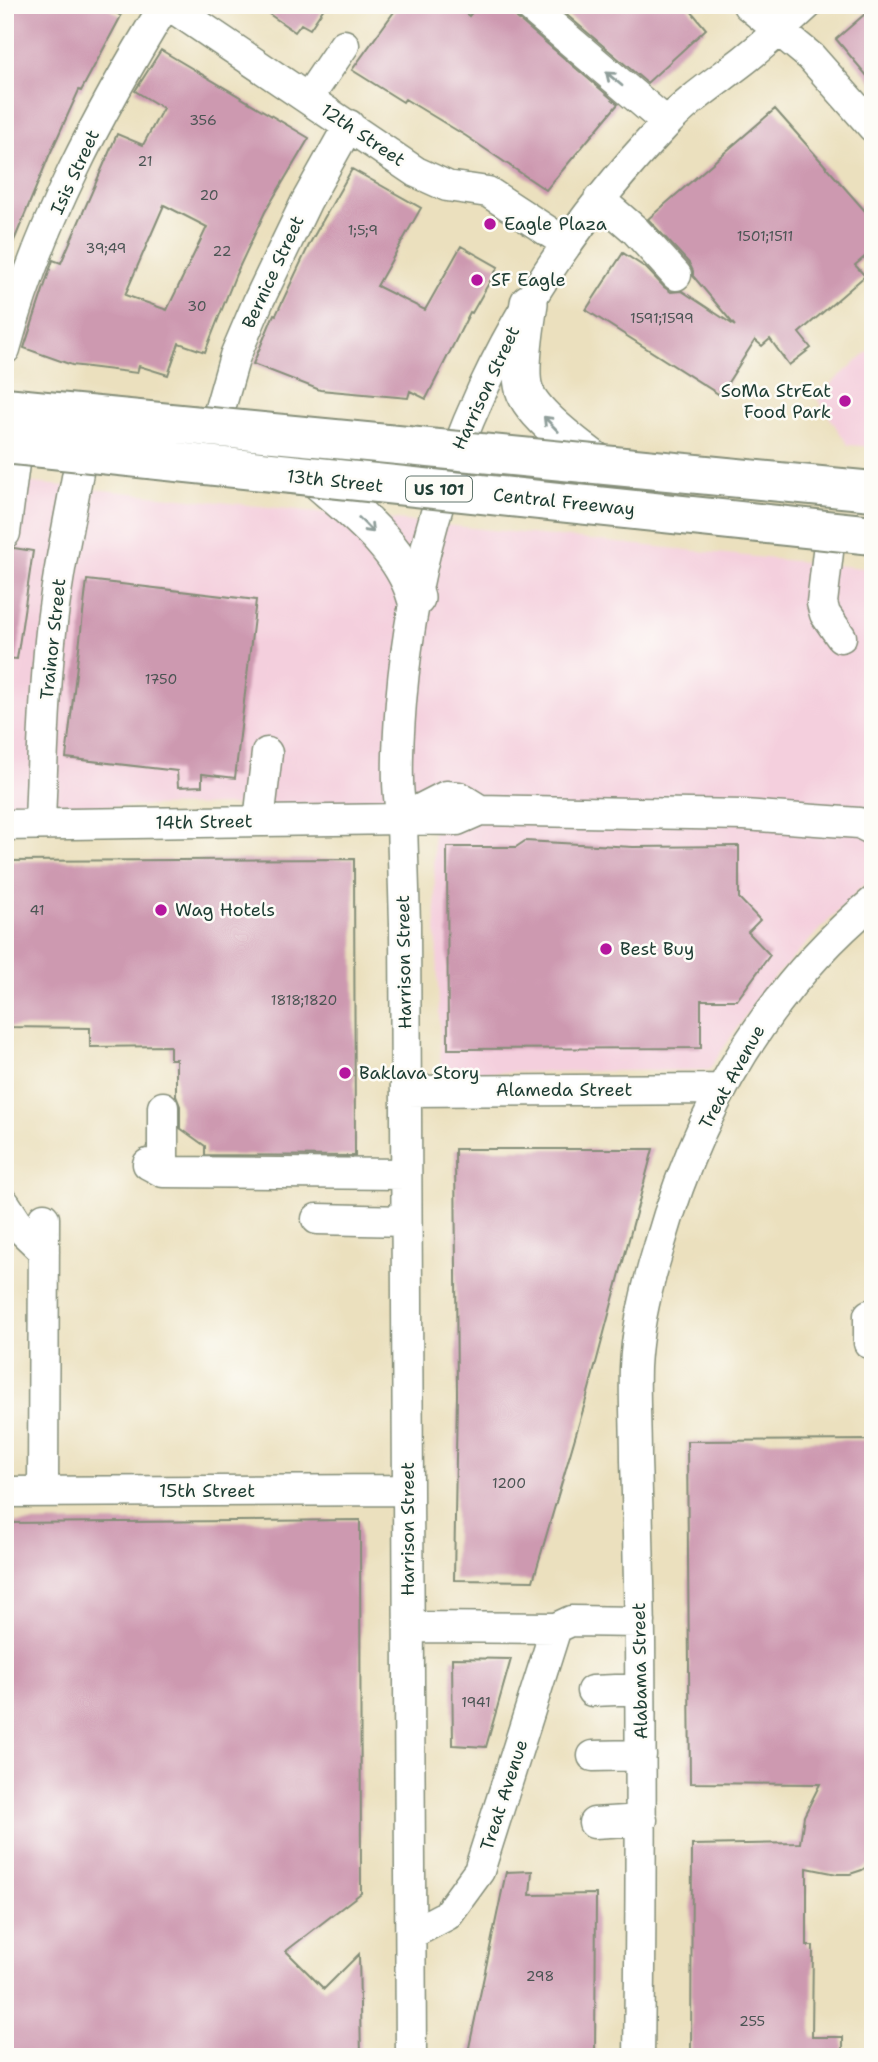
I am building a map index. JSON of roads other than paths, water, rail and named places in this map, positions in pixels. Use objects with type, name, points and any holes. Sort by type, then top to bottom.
[{"type":"highway","name":"US 101","points":[[5,406],[873,493]]},
{"type":"highway","name":"Central Freeway","points":[[9,446],[873,538]]},
{"type":"main road","points":[[528,303],[522,370],[527,397],[551,425],[604,467]]},
{"type":"main road","points":[[5,406],[873,493]]},
{"type":"main road","name":"13th Street","points":[[9,446],[830,536],[873,538]]},
{"type":"main road","points":[[316,479],[364,522],[391,551],[410,581],[416,598]]},
{"type":"street","name":"12th Street","points":[[167,5],[416,172],[447,186],[488,192],[566,243]]},
{"type":"street","name":"Isis Street","points":[[5,349],[18,306],[65,190],[111,97],[167,5]]},
{"type":"street","points":[[748,5],[811,57],[873,127]]},
{"type":"street","name":"Harrison Street","points":[[411,2057],[405,924],[402,819],[398,782],[401,703],[416,598],[441,493],[456,452],[491,372],[528,303],[566,243],[599,199],[667,123],[807,5]]},
{"type":"street","points":[[537,13],[667,123]]},
{"type":"street","points":[[308,98],[344,45]]},
{"type":"street","name":"Bernice Street","points":[[215,426],[235,356],[258,302],[306,202],[349,125]]},
{"type":"street","points":[[599,199],[635,230],[676,275]]},
{"type":"street","points":[[5,533],[9,446]]},
{"type":"street","name":"Trainor Street","points":[[40,824],[50,640],[81,456]]},
{"type":"street","points":[[830,536],[822,603],[825,614],[841,638]]},
{"type":"street","points":[[259,821],[267,753]]},
{"type":"street","name":"14th Street","points":[[5,825],[457,820],[480,810],[744,815],[859,823],[873,830]]},
{"type":"street","name":"Treat Avenue","points":[[647,1286],[670,1207],[685,1167],[722,1089],[748,1044],[777,1001],[812,960],[851,920],[873,902]]},
{"type":"street","name":"Alameda Street","points":[[405,1091],[722,1089]]},
{"type":"street","points":[[163,1107],[156,1168],[406,1174]]},
{"type":"street","points":[[5,1205],[22,1230],[44,1251]]},
{"type":"street","points":[[43,1492],[44,1217]]},
{"type":"street","points":[[317,1219],[406,1221]]},
{"type":"street","name":"Alabama Street","points":[[639,2057],[642,1820],[635,1366],[647,1286]]},
{"type":"street","name":"15th Street","points":[[5,1492],[408,1490]]},
{"type":"street","points":[[409,1627],[556,1628],[571,1621],[640,1622]]},
{"type":"street","name":"Treat Avenue","points":[[411,1934],[447,1915],[480,1871],[556,1628]]},
{"type":"street","points":[[592,1691],[640,1689]]},
{"type":"street","points":[[593,1756],[641,1755]]},
{"type":"street","points":[[594,1823],[642,1820]]},
{"type":"place","name":"Eagle Plaza","points":[[490,224]]},
{"type":"place","name":"SF Eagle","points":[[477,280]]},
{"type":"place","name":"SoMa StrEat Food Park","points":[[845,401]]},
{"type":"place","name":"Wag Hotels","points":[[161,910]]},
{"type":"place","name":"Best Buy","points":[[606,949]]},
{"type":"place","name":"Baklava Story","points":[[345,1073]]}]
